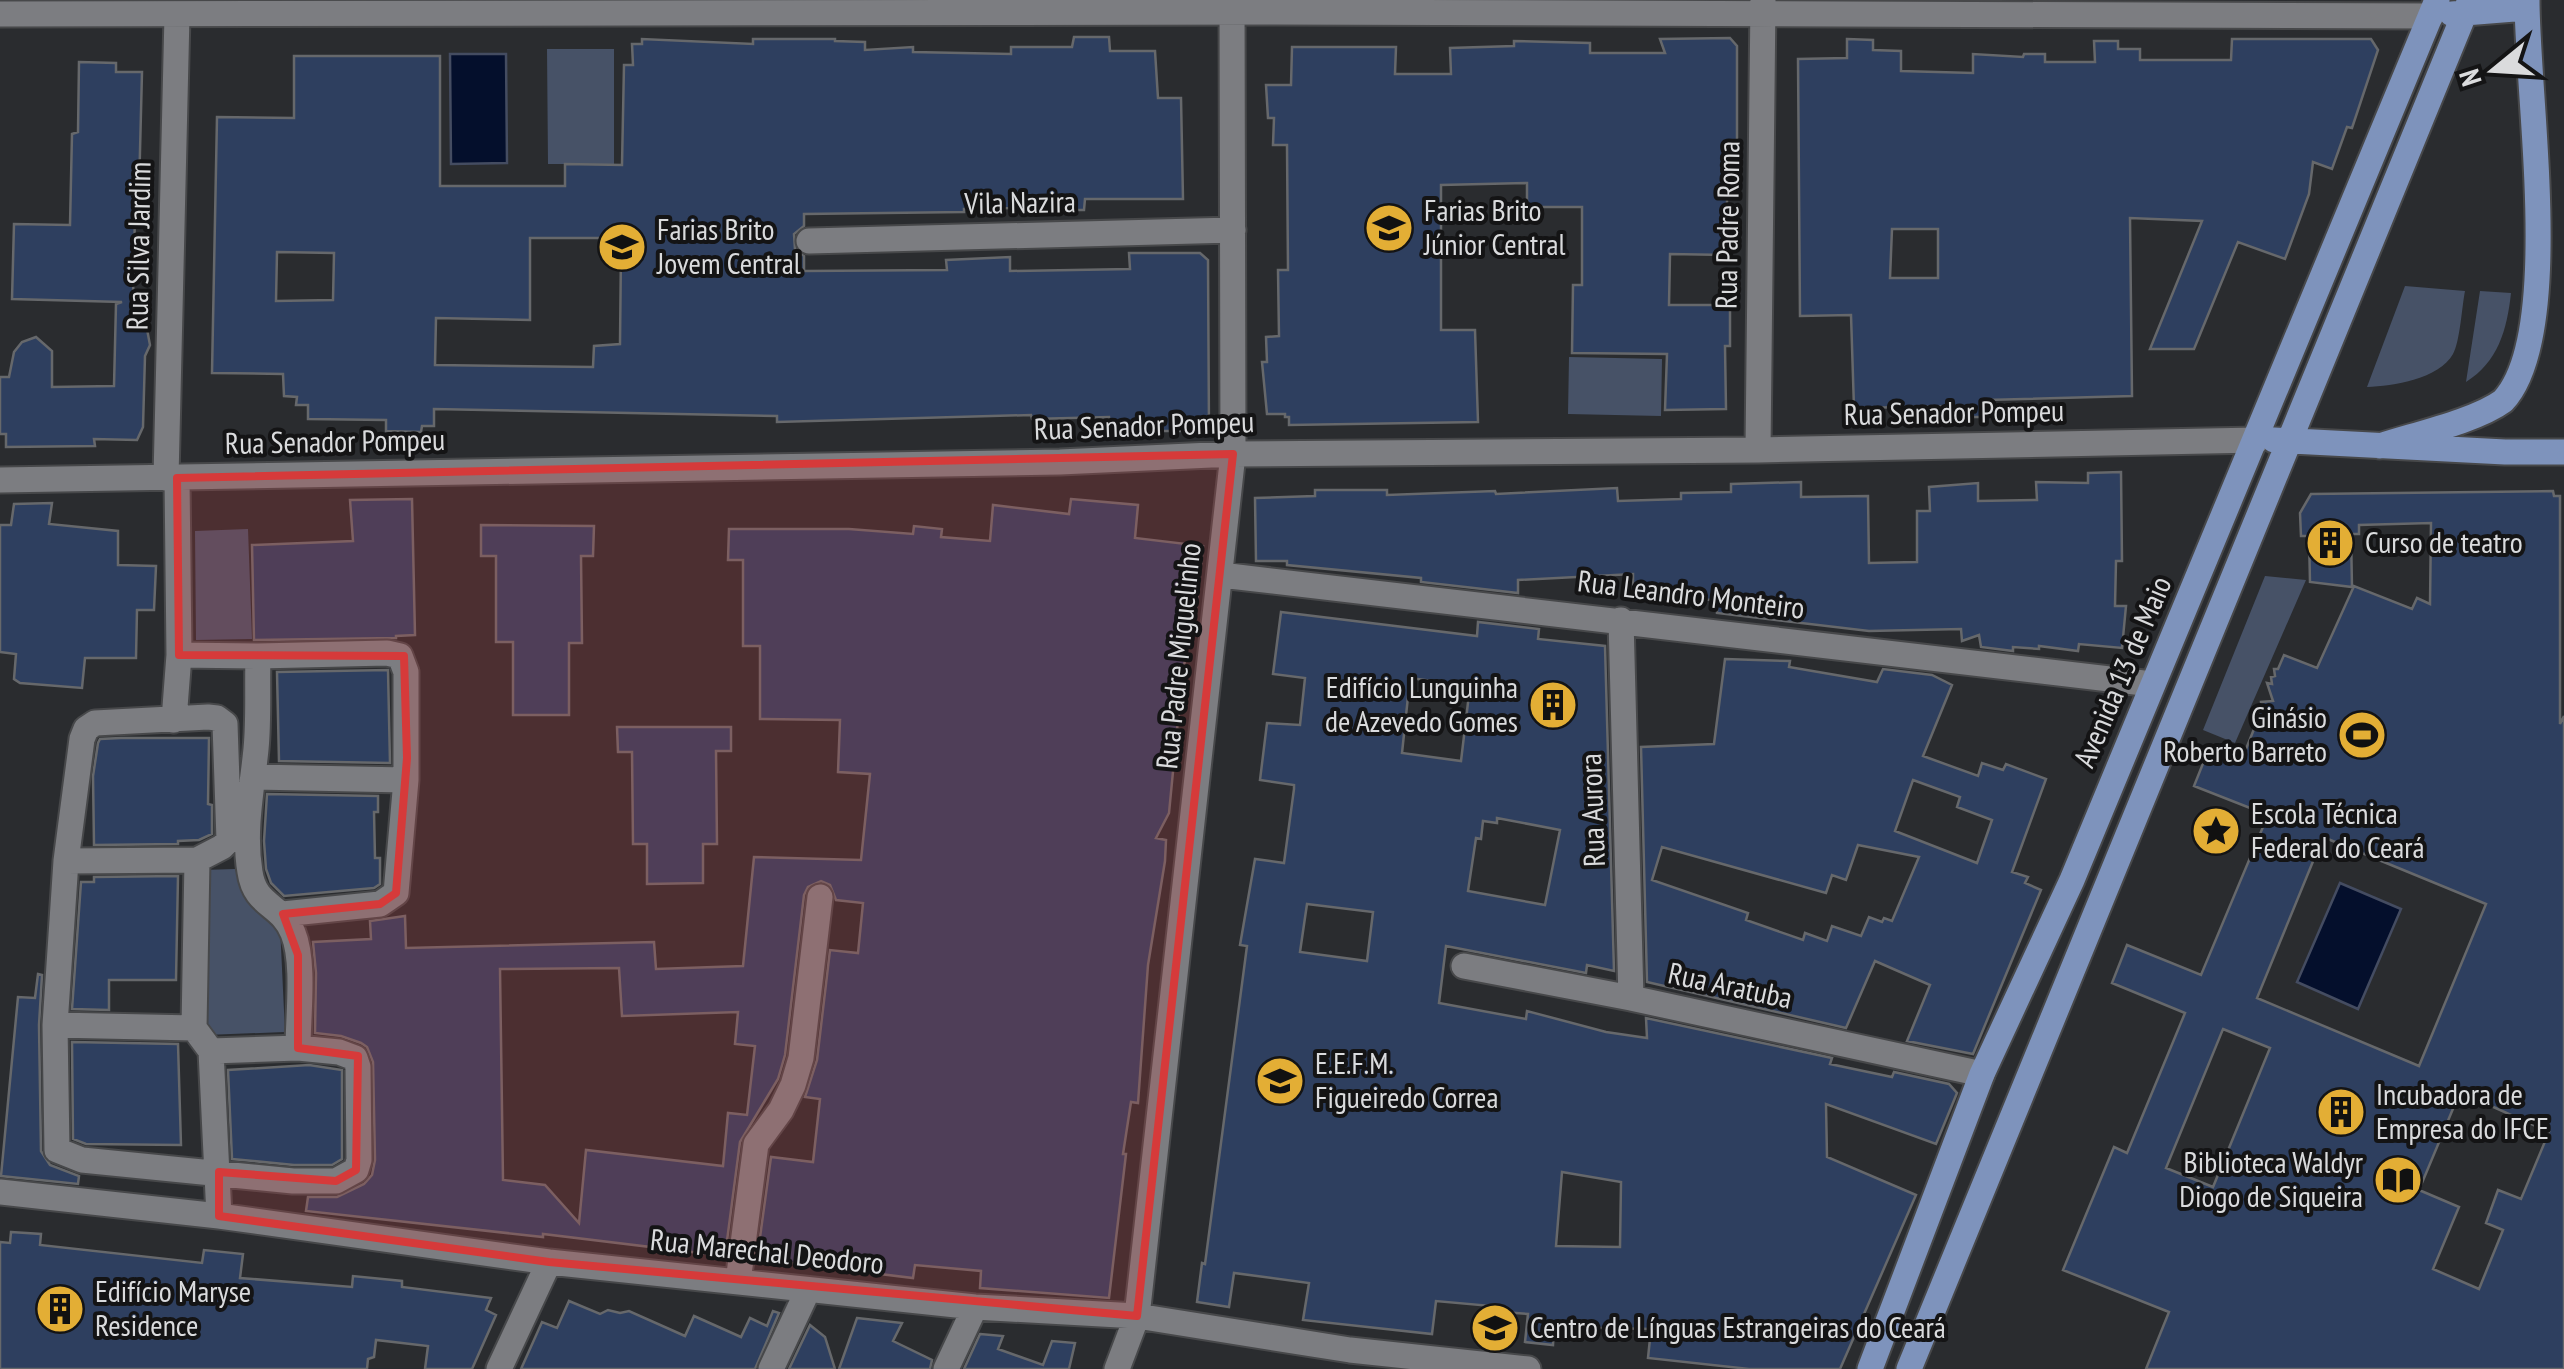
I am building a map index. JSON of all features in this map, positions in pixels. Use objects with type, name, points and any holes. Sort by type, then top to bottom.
[{"type":"main road","points":[[2380,446],[2503,402],[2522,380],[2544,334],[2558,275],[2527,4],[2434,8]]},
{"type":"main road","points":[[1909,1369],[2468,6]]},
{"type":"main road","name":"Avenida 13 de Maio","points":[[1870,1369],[1982,1074],[2072,880],[2434,8]]},
{"type":"main road","name":"Rua Senador Pompeu","points":[[2257,440],[2564,452]]},
{"type":"street","name":"Rua Padre Miguelinho","points":[[1116,1369],[1136,1316],[1232,454],[1232,6]]},
{"type":"street","name":"Rua Padre Roma","points":[[1758,450],[1763,6]]},
{"type":"street","points":[[0,14],[703,7],[2434,8]]},
{"type":"street","name":"Rua Silva Jardim","points":[[174,720],[179,655],[171,478],[176,15]]},
{"type":"street","name":"Vila Nazira","points":[[808,241],[1233,230]]},
{"type":"street","name":"Rua Senador Pompeu","points":[[0,480],[1042,462],[1232,454],[1758,450],[2257,440]]},
{"type":"street","name":"Rua Leandro Monteiro","points":[[1221,575],[2152,684]]},
{"type":"street","name":"Rua Aurora","points":[[1621,620],[1631,998]]},
{"type":"street","points":[[179,655],[400,656],[406,672],[406,780],[396,894],[380,904],[282,914]]},
{"type":"street","points":[[258,656],[253,777],[248,805],[250,872],[256,894],[282,914],[294,934],[298,955],[298,1048]]},
{"type":"street","points":[[66,862],[196,860],[229,840],[225,724],[208,717],[105,721],[86,729],[82,739],[66,862],[55,1025],[57,1150],[219,1195],[336,1182],[356,1170],[355,1058],[339,1052],[298,1048],[211,1052]]},
{"type":"street","points":[[253,777],[406,780]]},
{"type":"street","points":[[196,860],[194,1028],[211,1052],[219,1195]]},
{"type":"street","points":[[738,1282],[756,1144],[780,1110],[801,1058],[820,896]]},
{"type":"street","name":"Rua Aratuba","points":[[1464,966],[1982,1074]]},
{"type":"street","points":[[55,1025],[194,1028]]},
{"type":"street","name":"Rua Marechal Deodoro","points":[[0,1192],[219,1195],[548,1262],[975,1306],[1136,1316],[1350,1350],[1528,1369]]},
{"type":"street","points":[[499,1369],[548,1262]]},
{"type":"street","points":[[771,1369],[808,1290]]},
{"type":"street","points":[[946,1369],[975,1306]]},
{"type":"highlighted area","points":[[1233,454],[1137,1316],[549,1262],[219,1216],[219,1172],[336,1181],[356,1170],[358,1056],[298,1048],[298,955],[283,914],[380,904],[396,893],[407,758],[404,656],[179,655],[177,478]]},
{"type":"shaded area","points":[[547,49],[614,49],[614,164],[548,164]]},
{"type":"shaded area","points":[[450,54],[506,54],[507,163],[451,164]]},
{"type":"shaded area","points":[[2405,286],[2465,291],[2453,354],[2426,375],[2402,383],[2367,387]]},
{"type":"shaded area","points":[[2480,291],[2511,293],[2509,307],[2493,355],[2466,382]]},
{"type":"shaded area","points":[[1569,357],[1662,359],[1661,416],[1568,414]]},
{"type":"shaded area","points":[[248,529],[252,639],[196,640],[195,531]]},
{"type":"shaded area","points":[[2265,576],[2306,580],[2235,743],[2203,730]]},
{"type":"shaded area","points":[[235,869],[241,886],[280,926],[285,1032],[206,1035],[203,870]]},
{"type":"shaded area","points":[[2340,883],[2401,909],[2358,1009],[2297,982]]},
{"type":"building","points":[[1074,37],[1109,37],[1110,51],[1155,51],[1158,98],[1181,98],[1183,199],[1085,199],[1084,210],[1062,210],[1062,201],[1013,201],[1013,208],[964,212],[804,214],[804,226],[794,234],[795,249],[804,256],[804,271],[947,270],[946,260],[1010,257],[1010,271],[1130,269],[1129,253],[1200,253],[1208,260],[1209,431],[1110,431],[1109,417],[1032,419],[1031,415],[777,422],[777,416],[434,409],[434,426],[422,426],[421,432],[386,431],[386,420],[308,419],[308,405],[296,405],[297,397],[284,396],[283,374],[212,373],[217,117],[294,118],[294,56],[440,56],[440,186],[565,186],[565,164],[622,165],[624,65],[633,65],[632,44],[642,44],[642,39],[753,44],[753,39],[835,39],[865,42],[865,50],[913,47],[913,52],[1011,54],[1011,47],[1072,47]],"holes":[[[530,238],[601,238],[601,250],[621,250],[620,344],[594,346],[593,367],[435,365],[436,318],[530,320]],[[277,252],[334,253],[333,300],[276,301]]]},
{"type":"building","points":[[1730,38],[1737,46],[1737,163],[1727,166],[1727,255],[1670,254],[1669,305],[1730,305],[1730,346],[1725,346],[1726,409],[1665,410],[1667,354],[1572,353],[1573,285],[1582,285],[1582,207],[1527,207],[1527,183],[1441,185],[1441,330],[1475,330],[1478,422],[1289,425],[1285,414],[1267,414],[1262,362],[1267,362],[1266,337],[1279,336],[1278,270],[1288,270],[1287,145],[1273,145],[1274,118],[1268,118],[1266,85],[1291,85],[1292,47],[1396,47],[1395,74],[1451,74],[1450,48],[1514,46],[1514,41],[1590,43],[1590,53],[1665,53],[1660,39]]},
{"type":"building","points":[[1847,39],[1873,40],[1873,50],[1901,51],[1901,71],[1973,73],[1973,54],[2045,54],[2045,62],[2095,62],[2094,41],[2118,41],[2118,49],[2140,49],[2140,60],[2231,60],[2232,39],[2371,39],[2378,50],[2352,128],[2347,127],[2332,169],[2313,162],[2309,194],[2285,259],[2238,242],[2194,349],[2150,349],[2202,221],[2130,218],[2132,396],[1987,400],[1987,417],[1963,417],[1963,406],[1854,408],[1851,315],[1800,316],[1798,59],[1847,58]],"holes":[[[1892,229],[1938,229],[1938,278],[1890,278]]]},
{"type":"building","points":[[79,62],[116,63],[116,72],[142,72],[139,191],[149,191],[148,217],[135,216],[133,297],[146,292],[150,345],[145,356],[143,427],[137,440],[94,439],[95,446],[6,447],[6,434],[0,434],[0,377],[9,377],[14,352],[22,342],[36,337],[52,351],[52,387],[114,386],[116,304],[122,302],[12,299],[14,224],[70,225],[72,134],[78,132]]},
{"type":"building","points":[[2121,472],[2122,561],[2116,561],[2115,606],[2126,606],[2122,648],[2079,644],[2078,651],[2039,646],[2013,647],[2013,651],[1981,647],[1979,635],[1962,641],[1961,629],[1869,631],[1717,613],[1717,600],[1633,598],[1633,574],[1518,580],[1518,593],[1421,582],[1421,578],[1287,565],[1287,561],[1256,561],[1255,498],[1315,496],[1315,490],[1387,490],[1387,495],[1617,488],[1618,501],[1681,499],[1681,493],[1731,492],[1731,484],[1801,482],[1801,497],[1868,496],[1869,563],[1917,562],[1917,511],[1930,511],[1929,487],[1978,483],[1978,501],[2037,500],[2036,482],[2088,483],[2088,473]]},
{"type":"building","points":[[2553,491],[2554,496],[2560,496],[2564,1369],[2146,1369],[2169,1312],[2063,1270],[2114,1147],[2127,1153],[2185,1013],[2112,983],[2127,945],[2201,975],[2268,815],[2194,786],[2210,746],[2242,759],[2256,724],[2255,717],[2262,709],[2261,702],[2273,701],[2267,683],[2272,684],[2274,669],[2278,669],[2284,655],[2317,668],[2354,586],[2412,609],[2417,598],[2430,604],[2431,523],[2359,525],[2359,534],[2351,534],[2352,587],[2310,582],[2309,536],[2301,536],[2300,513],[2311,494]],"holes":[[[2323,837],[2486,904],[2419,1066],[2257,998]],[[2223,1029],[2270,1048],[2213,1187],[2166,1168]],[[2460,1092],[2549,1132],[2521,1199],[2498,1190],[2486,1223],[2503,1230],[2479,1289],[2433,1269],[2459,1207],[2419,1190]]]},
{"type":"building","points":[[412,499],[415,635],[254,640],[252,545],[353,541],[350,500]]},
{"type":"building","points":[[1071,499],[1138,505],[1135,538],[1203,546],[1192,645],[1187,644],[1181,689],[1169,813],[1156,838],[1166,840],[1165,861],[1148,965],[1138,1103],[1131,1102],[1123,1154],[1109,1298],[980,1288],[981,1271],[915,1265],[913,1278],[757,1259],[771,1157],[813,1162],[820,1099],[805,1097],[817,1060],[830,950],[858,953],[863,903],[836,900],[830,885],[821,881],[808,887],[804,895],[785,1055],[778,1079],[740,1142],[725,1256],[306,1211],[308,1197],[337,1197],[364,1184],[372,1175],[375,1160],[373,1062],[361,1043],[315,1033],[313,942],[371,939],[370,921],[405,916],[406,948],[654,942],[656,969],[743,966],[754,857],[861,860],[870,774],[838,772],[840,720],[760,719],[760,646],[743,646],[743,560],[728,560],[729,529],[849,529],[913,534],[914,526],[942,529],[941,537],[990,541],[993,505],[1069,514]],"holes":[[[619,968],[622,1016],[738,1012],[735,1044],[755,1046],[747,1115],[728,1113],[723,1166],[586,1150],[579,1223],[545,1185],[503,1180],[500,969]]]},
{"type":"building","points":[[52,503],[49,524],[118,531],[118,565],[156,566],[154,610],[137,610],[136,658],[85,658],[82,688],[20,683],[14,679],[16,654],[0,652],[0,525],[11,525],[14,504]]},
{"type":"building","points":[[481,525],[594,526],[593,556],[581,556],[582,643],[569,643],[569,715],[513,715],[513,642],[496,642],[496,556],[481,556]]},
{"type":"building","points":[[1281,612],[1477,636],[1478,622],[1539,629],[1538,639],[1605,646],[1614,971],[1587,965],[1586,973],[1446,946],[1439,1003],[1526,1019],[1527,1011],[1606,1032],[1647,1038],[1646,1018],[1832,1058],[1830,1064],[1949,1084],[1957,1093],[1936,1144],[1826,1104],[1827,1157],[1916,1195],[1840,1369],[1749,1369],[1648,1358],[1651,1329],[1554,1327],[1553,1345],[1525,1342],[1528,1314],[1502,1312],[1503,1307],[1436,1301],[1432,1334],[1303,1320],[1309,1283],[1234,1273],[1229,1307],[1197,1302],[1247,946],[1240,945],[1255,859],[1284,863],[1294,789],[1294,785],[1260,780],[1267,723],[1300,725],[1305,678],[1273,674]],"holes":[[[1410,678],[1470,686],[1461,761],[1402,753]],[[1497,818],[1560,830],[1545,905],[1468,891],[1476,838],[1481,839],[1483,821],[1497,823]],[[1307,904],[1373,912],[1367,961],[1300,952]],[[1562,1172],[1621,1182],[1620,1247],[1556,1246]]]},
{"type":"building","points":[[1725,659],[1790,661],[1789,667],[1877,682],[1883,669],[1932,675],[1952,685],[1923,756],[1978,776],[1982,763],[2003,770],[2006,764],[2046,779],[2012,872],[2028,877],[2025,883],[2041,890],[1973,1054],[1907,1041],[1930,985],[1875,961],[1846,1028],[1647,982],[1641,747],[1714,744]],"holes":[[[1913,780],[1960,797],[1957,807],[1992,820],[1977,863],[1895,831]],[[1858,845],[1919,857],[1892,921],[1869,917],[1861,936],[1832,926],[1827,941],[1805,933],[1803,940],[1746,920],[1748,913],[1652,880],[1662,847],[1826,893],[1832,875],[1846,880]]]},
{"type":"building","points":[[388,670],[390,763],[279,761],[277,672]]},
{"type":"building","points":[[617,727],[731,727],[731,751],[716,751],[717,844],[703,844],[703,883],[647,884],[647,844],[633,844],[632,752],[618,752]]},
{"type":"building","points":[[209,738],[208,804],[212,805],[212,834],[178,844],[94,845],[93,776],[98,743],[100,739]]},
{"type":"building","points":[[267,794],[378,796],[378,812],[374,812],[375,858],[380,858],[380,884],[374,888],[284,896],[271,883],[266,869]]},
{"type":"building","points":[[178,876],[176,980],[109,980],[109,1010],[72,1009],[81,882],[94,882],[94,877]]},
{"type":"building","points":[[38,974],[42,975],[41,1151],[50,1165],[79,1176],[78,1184],[1,1176],[18,997],[35,998]]},
{"type":"building","points":[[72,1042],[178,1044],[181,1145],[86,1144],[73,1139]]},
{"type":"building","points":[[309,1065],[342,1070],[342,1159],[332,1165],[294,1165],[232,1159],[228,1070]]},
{"type":"building","points":[[11,1232],[41,1234],[40,1245],[202,1263],[204,1250],[243,1254],[240,1278],[352,1287],[353,1276],[402,1281],[402,1287],[491,1298],[486,1310],[496,1315],[472,1369],[425,1369],[428,1346],[376,1340],[374,1357],[368,1359],[367,1369],[0,1369],[0,1242],[10,1243]]},
{"type":"building","points":[[569,1301],[600,1314],[608,1310],[629,1311],[685,1336],[694,1316],[741,1337],[750,1318],[767,1326],[773,1311],[779,1313],[755,1369],[521,1369],[542,1322],[557,1328]]},
{"type":"building","points":[[857,1318],[902,1323],[893,1341],[932,1360],[930,1369],[839,1369]]},
{"type":"building","points":[[810,1325],[825,1337],[835,1369],[789,1369]]},
{"type":"building","points":[[980,1334],[1003,1336],[998,1349],[1043,1365],[1052,1341],[1075,1343],[1069,1369],[964,1369]]},
{"type":"place","name":"Farias Brito Júnior Central","points":[[1389,228]]},
{"type":"place","name":"Farias Brito Jovem Central","points":[[622,247]]},
{"type":"place","name":"Curso de teatro","points":[[2330,543]]},
{"type":"place","name":"Edifício Lunguinha de Azevedo Gomes","points":[[1553,705]]},
{"type":"place","name":"Ginásio Roberto Barreto","points":[[2362,735]]},
{"type":"place","name":"Escola Técnica Federal do Ceará","points":[[2216,831]]},
{"type":"place","name":"E.E.F.M. Figueiredo Correa","points":[[1280,1081]]},
{"type":"place","name":"Incubadora de Empresa do IFCE","points":[[2341,1112]]},
{"type":"place","name":"Biblioteca Waldyr Diogo de Siqueira","points":[[2398,1180]]},
{"type":"place","name":"Edifício Maryse Residence","points":[[60,1309]]},
{"type":"place","name":"Centro de Línguas Estrangeiras do Ceará","points":[[1495,1328]]}]
